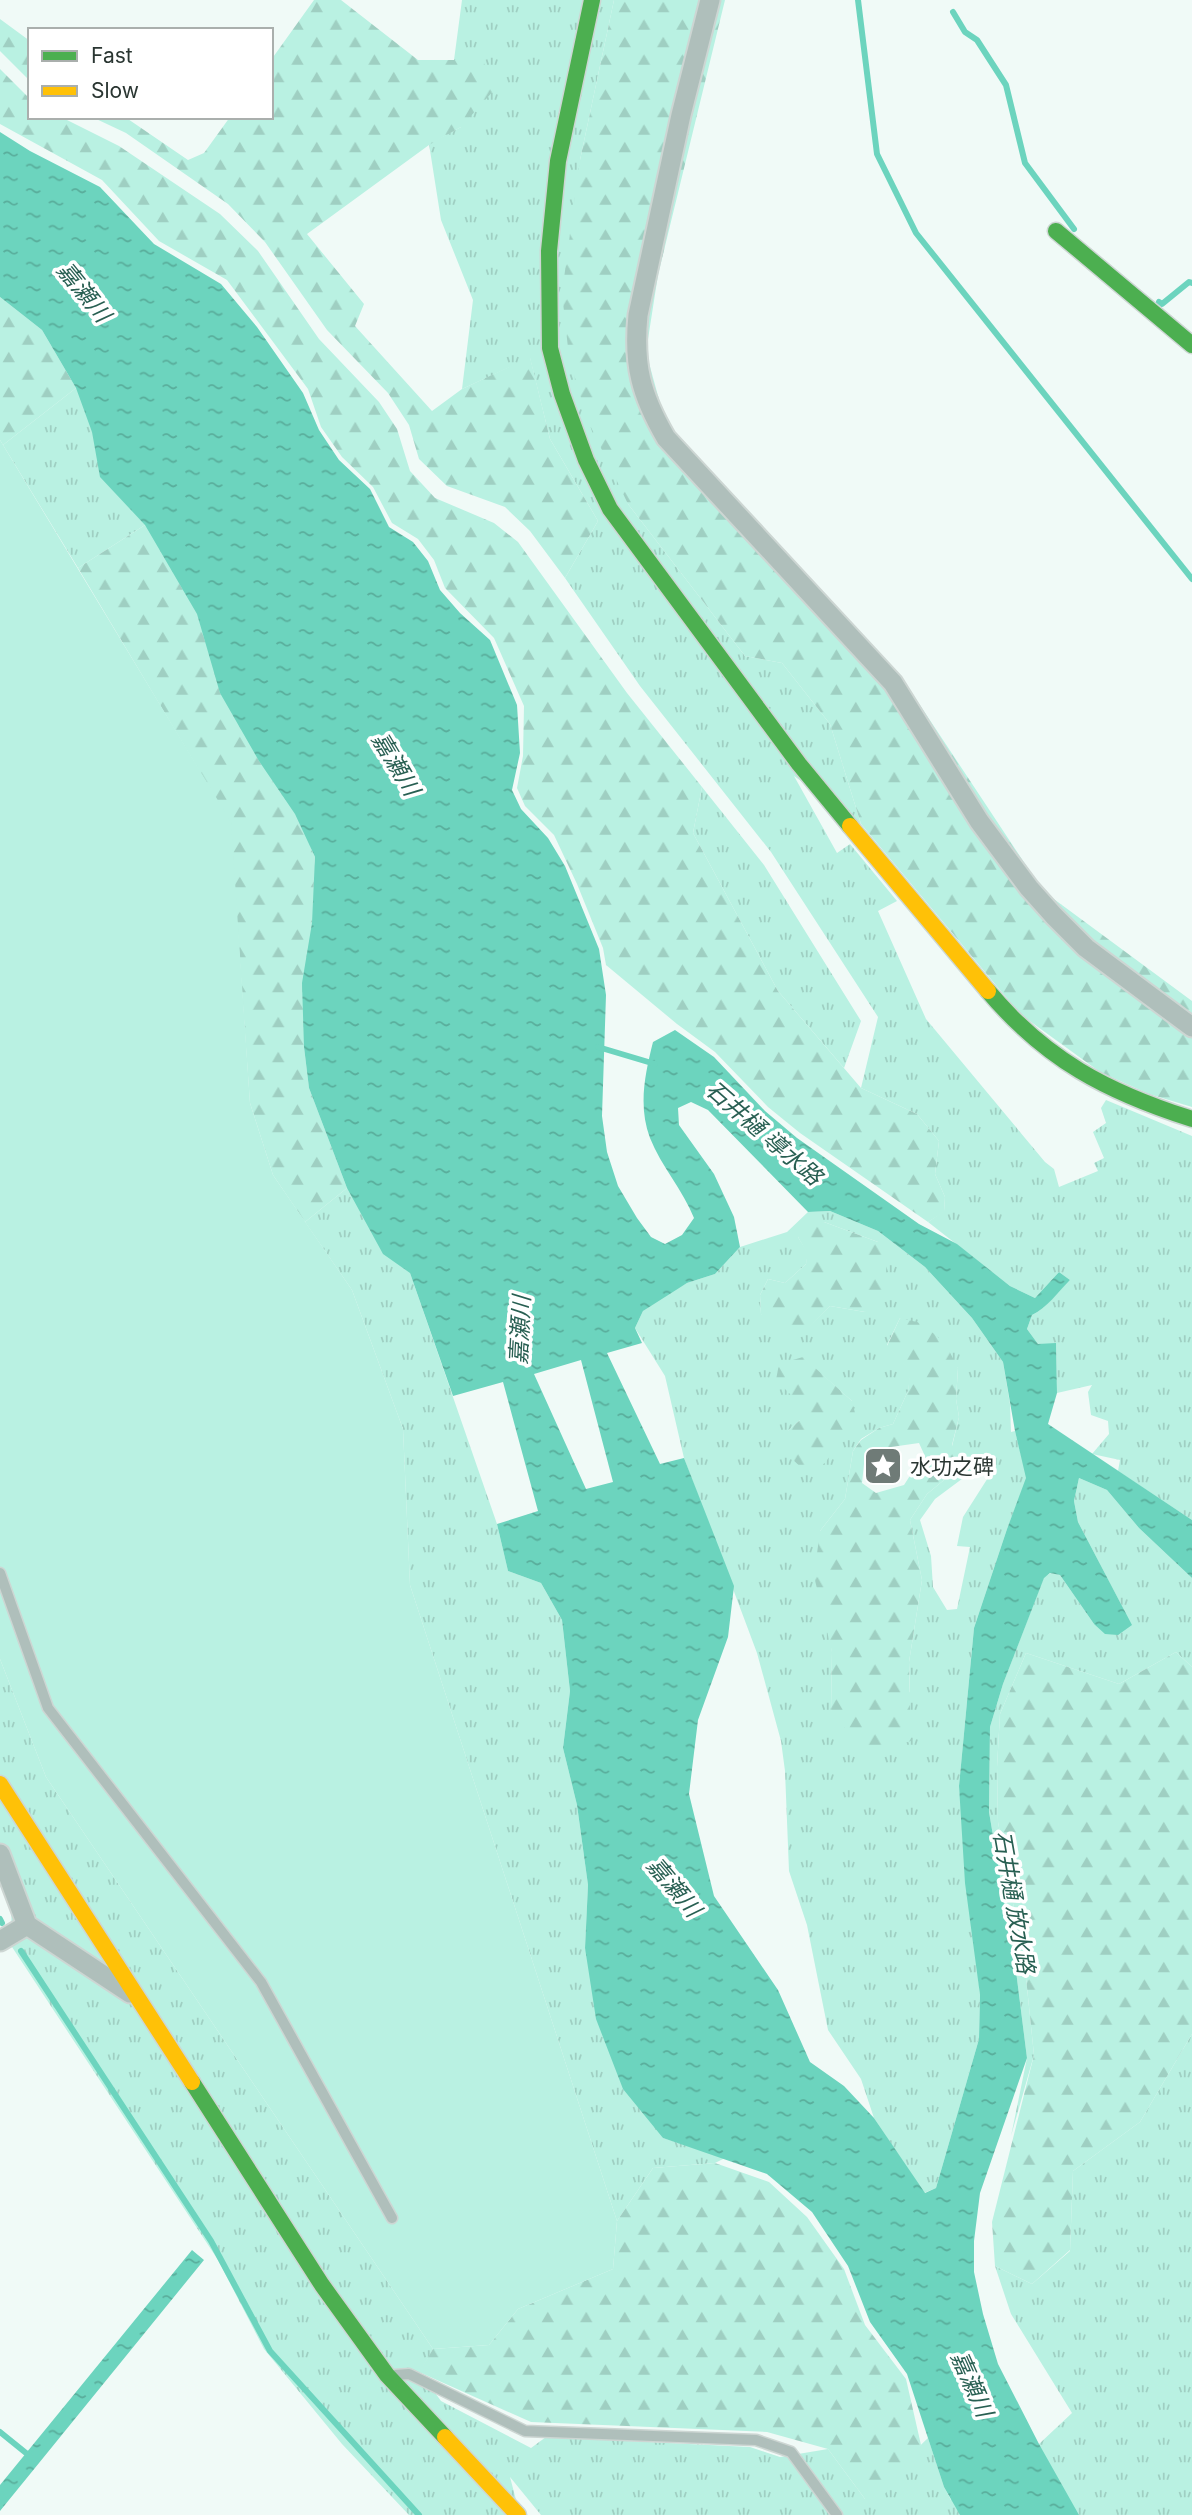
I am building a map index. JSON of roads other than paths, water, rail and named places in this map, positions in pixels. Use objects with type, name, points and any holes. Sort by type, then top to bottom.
[{"type":"street","points":[[592,0],[558,160],[549,251],[550,348],[562,394],[586,460],[610,509],[799,764],[1010,1017],[1050,1052],[1097,1083],[1146,1104],[1192,1119]]},
{"type":"street","points":[[710,0],[681,115],[638,315],[635,341],[643,392],[651,412],[666,438],[893,683],[979,821],[1029,888],[1086,948],[1192,1027]]},
{"type":"street","points":[[1056,231],[1192,345]]},
{"type":"street","points":[[0,1784],[321,2285],[387,2375],[518,2515]]},
{"type":"street","points":[[0,1854],[27,1925],[134,1995]]},
{"type":"street","points":[[0,1941],[27,1925]]},
{"type":"lane","points":[[0,1573],[48,1707],[261,1982],[392,2218]]},
{"type":"lane","points":[[387,2375],[409,2374],[525,2431],[756,2440],[791,2452],[837,2515]]},
{"type":"water","points":[[0,132],[30,151],[100,187],[154,244],[221,284],[257,327],[303,393],[319,430],[339,460],[370,489],[389,527],[413,542],[428,561],[440,590],[460,613],[490,640],[517,705],[520,753],[512,790],[521,809],[548,838],[565,866],[599,949],[606,995],[602,1116],[607,1152],[618,1186],[651,1237],[665,1244],[682,1235],[694,1218],[650,1138],[644,1114],[645,1078],[653,1042],[675,1030],[714,1057],[765,1111],[797,1138],[919,1224],[957,1244],[1010,1286],[1035,1298],[1059,1272],[1070,1280],[1032,1315],[1027,1329],[1038,1344],[1056,1343],[1057,1393],[1048,1424],[1192,1520],[1192,1578],[1139,1528],[1107,1490],[1079,1478],[1074,1501],[1078,1522],[1132,1625],[1118,1635],[1105,1634],[1094,1624],[1060,1575],[1050,1573],[1044,1578],[1003,1684],[990,1727],[989,1812],[1016,1971],[1027,2058],[980,2193],[974,2241],[974,2272],[998,2364],[1079,2515],[960,2515],[944,2487],[907,2374],[870,2322],[848,2266],[812,2212],[767,2174],[663,2138],[623,2089],[596,2019],[585,1948],[588,1885],[577,1805],[563,1748],[570,1691],[562,1620],[541,1583],[508,1571],[497,1524],[538,1511],[503,1382],[453,1396],[410,1273],[383,1254],[347,1188],[309,1088],[304,1047],[302,983],[312,923],[315,857],[295,814],[259,761],[220,693],[197,614],[145,525],[100,477],[92,432],[76,388],[42,330],[0,297]],"holes":[[[691,1102],[708,1110],[808,1212],[830,1211],[878,1231],[925,1267],[972,1318],[1003,1362],[1026,1478],[974,1628],[959,1786],[965,1883],[980,1995],[979,2039],[936,2188],[925,2193],[874,2118],[844,2086],[810,2062],[778,1990],[714,1896],[689,1794],[698,1720],[728,1637],[734,1586],[684,1458],[660,1464],[607,1353],[642,1343],[635,1328],[643,1311],[687,1283],[715,1274],[740,1247],[734,1217],[714,1174],[679,1125],[678,1108]],[[581,1360],[613,1482],[586,1489],[534,1374]]]},
{"type":"water","points":[[192,2250],[204,2260],[0,2511],[0,2485]]},
{"type":"waterway","points":[[858,0],[877,154],[916,233],[1192,579]]},
{"type":"waterway","points":[[953,12],[965,32],[977,40],[1006,85],[1025,163],[1074,229]]},
{"type":"waterway","points":[[1159,302],[1162,304],[1189,282],[1192,283]]},
{"type":"waterway","points":[[598,1047],[655,1064]]},
{"type":"waterway","points":[[0,1919],[2,1923]]},
{"type":"waterway","points":[[21,1951],[211,2241],[270,2351],[419,2515]]},
{"type":"waterway","points":[[0,2432],[26,2453]]},
{"type":"place","name":"水功之碑","points":[[883,1466]]},
{"type":"water label","name":"嘉瀬川","points":[[84,292]]},
{"type":"water label","name":"嘉瀬川","points":[[396,764]]},
{"type":"water label","name":"石井樋 導水路","points":[[764,1133]]},
{"type":"water label","name":"嘉瀬川","points":[[520,1330]]},
{"type":"water label","name":"嘉瀬川","points":[[674,1887]]},
{"type":"water label","name":"石井樋 放水路","points":[[1014,1902]]},
{"type":"water label","name":"嘉瀬川","points":[[972,2384]]}]
